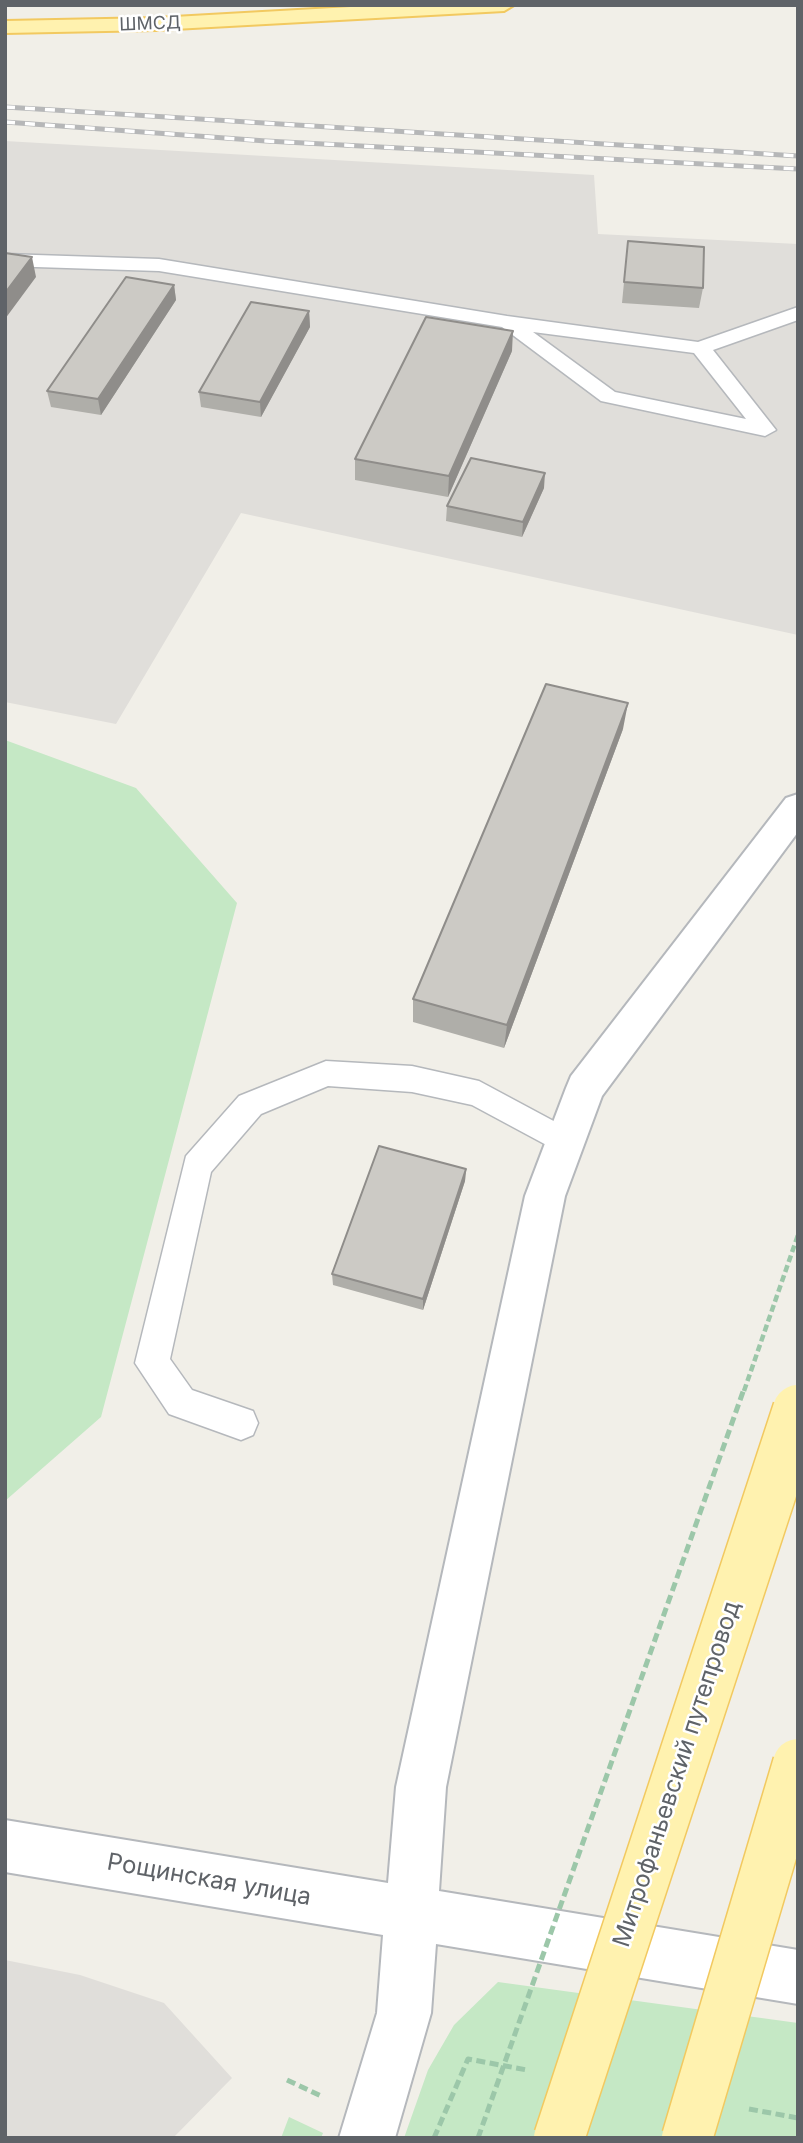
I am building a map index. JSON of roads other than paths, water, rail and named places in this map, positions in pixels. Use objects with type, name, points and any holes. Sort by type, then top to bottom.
[{"type":"main road","name":"ШМСД","points":[[5,27],[156,24],[504,5]]},
{"type":"main road","name":"Митрофаньевский путепровод","points":[[559,2138],[798,1410]]},
{"type":"main road","points":[[687,2138],[798,1764]]},
{"type":"street","points":[[351,2120],[404,2013],[421,1787],[545,1195],[585,1088],[798,807]]},
{"type":"street","name":"Рощинская улица","points":[[5,1846],[798,1977]]},
{"type":"lane","points":[[5,260],[159,265],[508,322],[700,348],[798,313]]},
{"type":"lane","points":[[508,322],[608,397],[765,430],[700,348]]},
{"type":"lane","points":[[241,1423],[181,1402],[152,1363],[197,1166],[250,1105],[326,1073],[412,1079],[479,1094],[565,1142]]},
{"type":"railway","points":[[5,107],[798,156]]},
{"type":"railway","points":[[5,122],[266,141],[798,169]]}]
